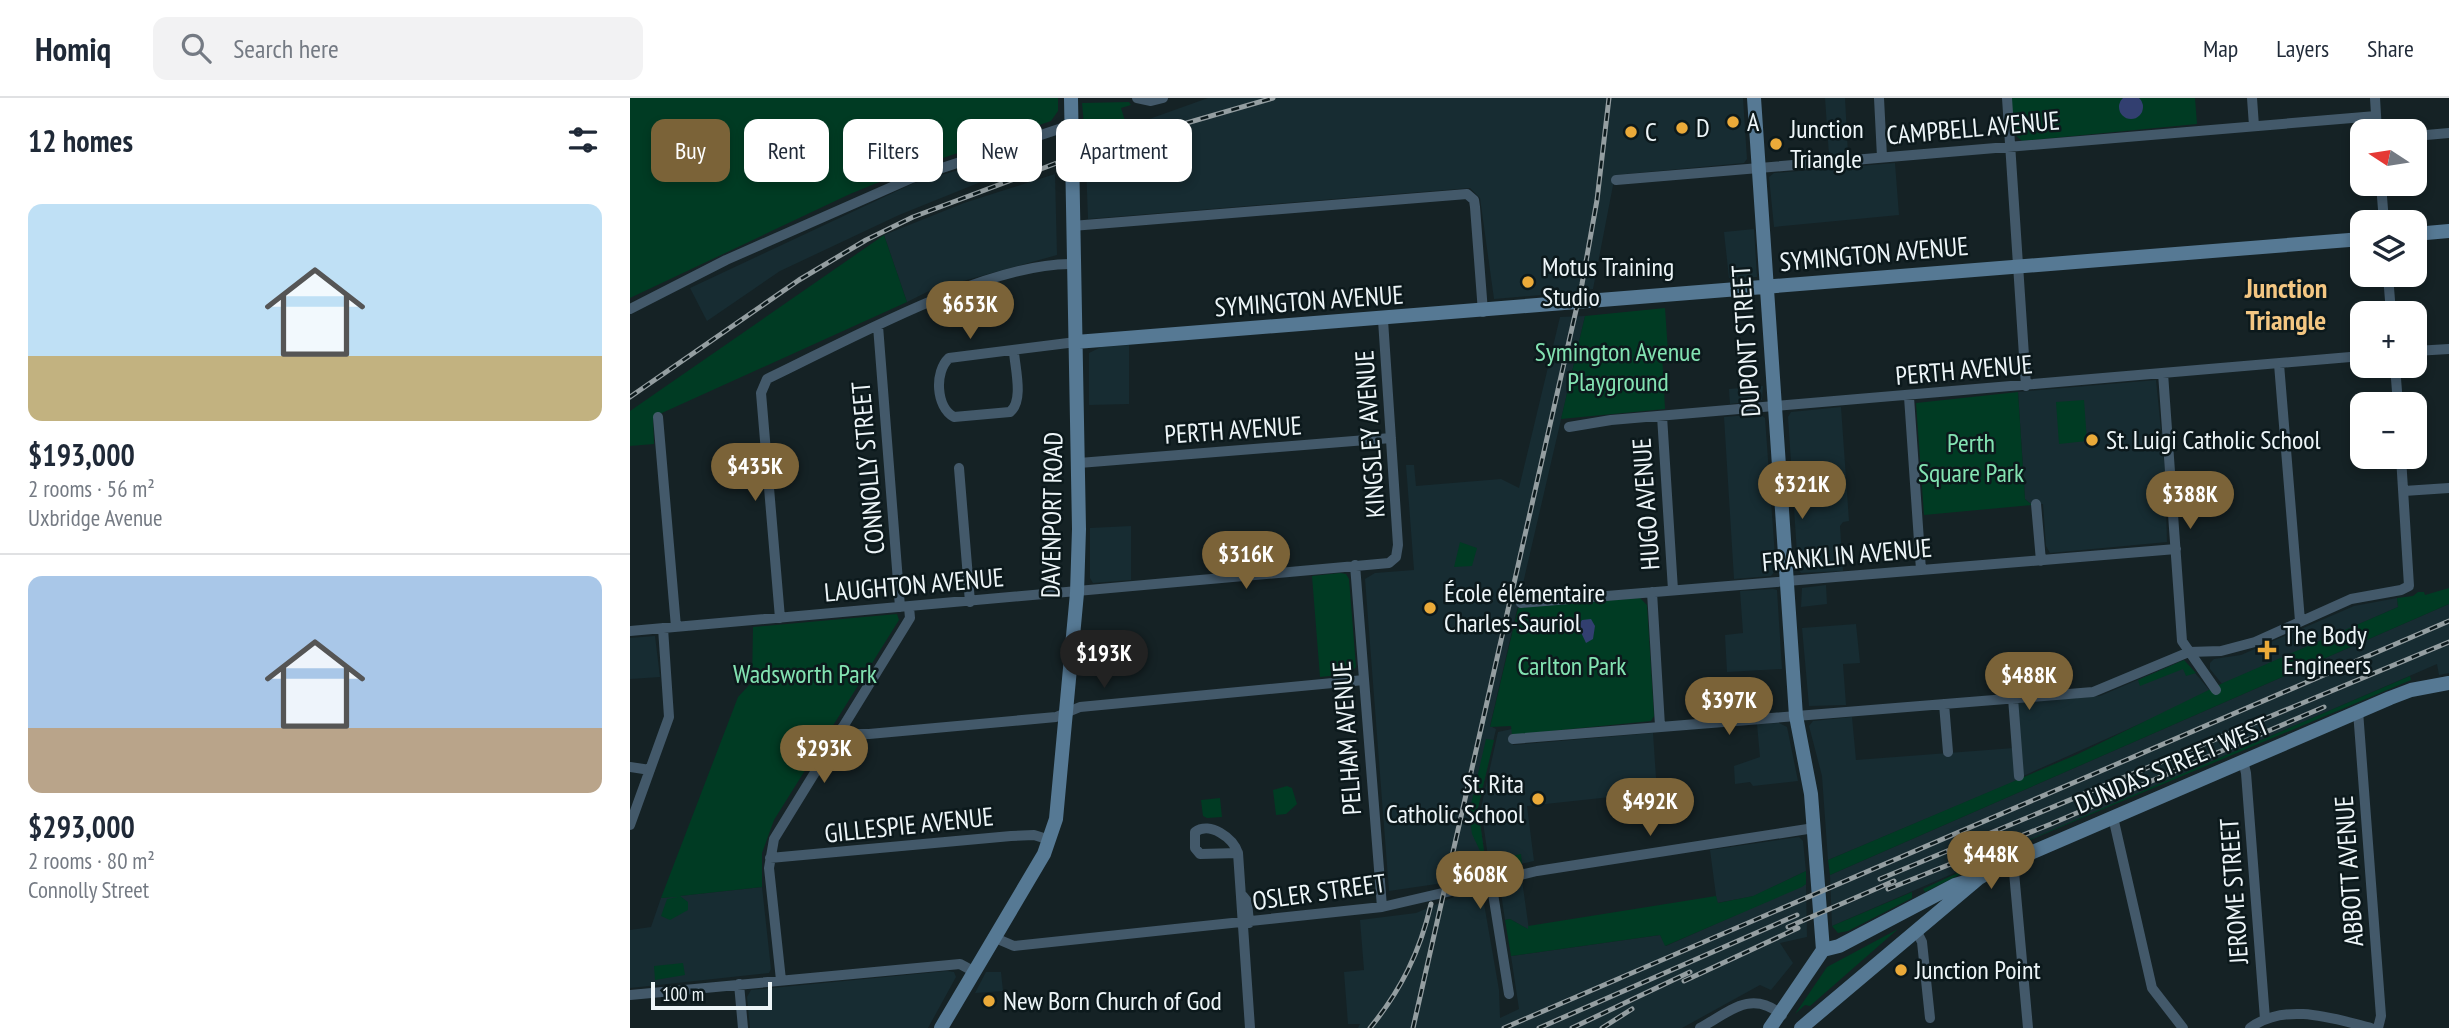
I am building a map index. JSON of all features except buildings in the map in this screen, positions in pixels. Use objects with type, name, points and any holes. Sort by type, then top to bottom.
[{"type":"street","name":"DAVENPORT ROAD","points":[[1071,98],[1071,119]]},
{"type":"street","points":[[1137,98],[1151,101],[1163,98]]},
{"type":"street","name":"DUPONT STREET","points":[[1754,98],[1796,716],[1814,828],[1823,950]]},
{"type":"street","points":[[1879,98],[1882,158]]},
{"type":"street","points":[[2007,98],[2026,386]]},
{"type":"street","points":[[2252,98],[2254,126]]},
{"type":"street","points":[[2375,98],[2376,119]]},
{"type":"street","name":"CAMPBELL AVENUE","points":[[1616,180],[2376,116]]},
{"type":"street","points":[[630,309],[726,260],[912,178],[1056,130]]},
{"type":"street","points":[[2427,135],[2449,133]]},
{"type":"street","name":"DAVENPORT ROAD","points":[[941,1028],[1050,840],[1058,808],[1077,593],[1079,463],[1072,182]]},
{"type":"street","points":[[1072,226],[1462,193],[1471,195],[1475,207],[1483,312]]},
{"type":"street","points":[[2427,233],[2449,231]]},
{"type":"street","name":"SYMINGTON AVENUE","points":[[1014,352],[1018,398],[1015,408],[1010,412],[954,417],[946,412],[942,406],[940,376],[942,365],[948,359],[1076,342],[1483,312],[2350,240]]},
{"type":"street","points":[[780,618],[761,387],[767,379],[878,326],[980,282],[1059,264],[1073,264]]},
{"type":"street","name":"KINGSLEY AVENUE","points":[[1383,320],[1398,545]]},
{"type":"street","name":"CONNOLLY STREET","points":[[781,980],[770,858],[779,827],[910,618],[905,607],[878,326]]},
{"type":"street","points":[[2427,350],[2449,349]]},
{"type":"street","name":"PERTH AVENUE","points":[[1569,427],[1662,416],[1909,397],[2350,357]]},
{"type":"street","points":[[2279,364],[2300,621]]},
{"type":"street","points":[[2163,373],[2182,641],[2216,690]]},
{"type":"street","points":[[1909,397],[1921,570]]},
{"type":"street","name":"HUGO AVENUE","points":[[1662,416],[1673,590]]},
{"type":"street","points":[[658,417],[677,627]]},
{"type":"street","name":"PERTH AVENUE","points":[[1079,463],[1391,438]]},
{"type":"street","points":[[959,468],[970,601]]},
{"type":"street","points":[[1513,739],[2093,692],[2189,652],[2239,647],[2359,596],[2401,590],[2409,586],[2403,469]]},
{"type":"street","points":[[2404,491],[2449,488]]},
{"type":"street","points":[[2036,504],[2040,561]]},
{"type":"street","name":"LAUGHTON AVENUE","points":[[630,631],[1389,563],[1396,557],[1398,545]]},
{"type":"street","name":"FRANKLIN AVENUE","points":[[1521,603],[2176,549]]},
{"type":"street","name":"PELHAM AVENUE","points":[[1356,565],[1382,907]]},
{"type":"street","points":[[1651,592],[1660,726]]},
{"type":"street","points":[[630,825],[669,717],[663,628]]},
{"type":"street","points":[[842,729],[856,734],[869,734],[1066,713],[1080,707],[1364,680]]},
{"type":"street","name":"DUNDAS STREET WEST","points":[[1801,1028],[1979,878],[2012,860],[2358,711],[2412,690],[2449,683]]},
{"type":"street","points":[[2013,698],[2019,776]]},
{"type":"street","points":[[1944,704],[1948,752]]},
{"type":"street","name":"ABBOTT AVENUE","points":[[2358,711],[2381,1016],[2378,1028]]},
{"type":"street","name":"JEROME STREET","points":[[2243,761],[2264,1019]]},
{"type":"street","points":[[630,767],[650,770]]},
{"type":"street","points":[[2113,817],[2152,988],[2183,1028]]},
{"type":"street","name":"OSLER STREET","points":[[993,937],[1014,946],[1245,924],[1382,907],[1537,871],[1814,828]]},
{"type":"street","name":"GILLESPIE AVENUE","points":[[770,858],[1011,836],[1034,835],[1050,840]]},
{"type":"street","points":[[1238,853],[1245,924],[1250,1028]]},
{"type":"street","points":[[2012,860],[2028,1028]]},
{"type":"street","points":[[1770,1028],[1782,1021],[1823,950],[1839,946],[1955,885],[1979,878]]},
{"type":"street","points":[[1491,881],[1509,994]]},
{"type":"street","points":[[1895,918],[1908,919],[1922,942],[1930,1018]]},
{"type":"street","points":[[630,995],[960,964],[973,971]]},
{"type":"street","points":[[738,985],[743,1028]]},
{"type":"street","points":[[1700,1028],[1751,1002],[1767,1004],[1782,1021]]},
{"type":"street","points":[[2250,1028],[2264,1019],[2303,1014],[2371,1028]]},
{"type":"shaded area","points":[[1208,98],[1743,98],[1747,159],[1744,163],[1615,175],[1593,289],[1494,299],[1480,198],[1470,188],[1088,219],[1087,182],[1192,182],[1192,119],[1149,119]]},
{"type":"shaded area","points":[[1825,98],[1845,98],[1848,154],[1829,155]]},
{"type":"shaded area","points":[[1895,163],[1899,215],[1774,227],[1769,177],[1774,173]]},
{"type":"shaded area","points":[[957,170],[957,182],[981,182],[899,215],[780,271],[707,321],[690,288],[914,183],[943,182],[943,175]]},
{"type":"shaded area","points":[[1055,174],[1057,255],[931,290],[907,302],[884,235],[964,203],[1030,182],[1042,182],[1042,178]]},
{"type":"shaded area","points":[[1754,229],[1757,277],[1729,278],[1724,232]]},
{"type":"shaded area","points":[[1585,316],[1490,726],[1496,729],[1478,808],[1487,872],[1457,881],[1389,891],[1365,579],[1375,573],[1414,570],[1406,465],[1414,465],[1416,486],[1501,479],[1519,488],[1560,317]]},
{"type":"shaded area","points":[[1129,345],[1129,404],[1089,405],[1089,353],[1101,347]]},
{"type":"shaded area","name":"St. Luigi Catholic School","points":[[2156,380],[2165,470],[2167,542],[2050,553],[2046,546],[2043,504],[2032,505],[2025,499],[2018,392]]},
{"type":"shaded area","points":[[1763,386],[1762,400],[1730,404],[1729,389]]},
{"type":"shaded area","points":[[1841,407],[1849,521],[1840,526],[1843,571],[1801,573],[1798,569],[1788,417],[1791,412]]},
{"type":"shaded area","points":[[1760,414],[1765,418],[1776,570],[1771,576],[1734,579],[1724,417]]},
{"type":"shaded area","points":[[1131,526],[1131,580],[1093,583],[1090,578],[1090,528]]},
{"type":"shaded area","points":[[1826,585],[1827,604],[1801,607],[1802,588]]},
{"type":"shaded area","points":[[1777,590],[1782,669],[1727,672],[1725,635],[1743,633],[1740,591]]},
{"type":"shaded area","points":[[2397,598],[2398,607],[2222,684],[2210,669],[2210,663],[2214,659],[2241,655],[2354,606]]},
{"type":"shaded area","points":[[2449,604],[2449,673],[2439,675],[2437,664],[1832,926],[1830,875]]},
{"type":"shaded area","points":[[1856,624],[1860,663],[1843,664],[1846,705],[1809,706],[1802,628]]},
{"type":"shaded area","points":[[655,636],[660,677],[630,679],[630,638]]},
{"type":"shaded area","points":[[2184,660],[2211,692],[2021,777],[2016,703],[2100,696]]},
{"type":"shaded area","points":[[1852,717],[1856,760],[2014,748],[2016,781],[1828,860],[1822,776],[1809,726],[1813,721]]},
{"type":"shaded area","points":[[1779,723],[1787,727],[1798,781],[1753,786],[1750,782],[1735,784],[1734,766],[1760,757],[1757,724]]},
{"type":"shaded area","name":"St. Rita Catholic School","points":[[1512,729],[1513,745],[1653,733],[1657,792],[1527,806],[1534,861],[1490,871],[1481,808],[1498,732]]},
{"type":"shaded area","points":[[1799,837],[1803,841],[1806,871],[1754,896],[1717,903],[1710,850]]},
{"type":"shaded area","points":[[1522,880],[1529,930],[1510,919],[1505,920],[1501,893],[1504,885]]},
{"type":"shaded area","points":[[1806,884],[1807,937],[1780,943],[1793,963],[1771,990],[1760,985],[1682,1028],[1358,1028],[1360,1024],[1348,1024],[1344,972],[1364,970],[1360,920],[1416,913],[1454,897],[1482,892],[1499,990],[1500,1018],[1519,1009],[1511,956],[1660,935],[1666,946]]},
{"type":"shaded area","points":[[762,887],[771,969],[769,973],[630,988],[630,930],[651,927],[661,898]]},
{"type":"shaded area","points":[[954,972],[956,977],[928,1028],[750,1028],[747,997],[751,990]]},
{"type":"shaded area","points":[[986,972],[1001,972],[1003,991],[975,993]]},
{"type":"green space","points":[[630,98],[1058,98],[1058,111],[1051,121],[1042,124],[1042,119],[957,119],[957,153],[943,158],[943,119],[843,119],[843,182],[879,182],[630,298]]},
{"type":"green space","points":[[2011,98],[2195,98],[2197,124],[2022,141],[2014,134]]},
{"type":"green space","points":[[1129,102],[1131,105],[1121,108],[1124,119],[1083,119],[1082,103]]},
{"type":"green space","points":[[884,235],[907,302],[653,417],[654,444],[630,446],[630,411]]},
{"type":"green space","name":"Symington Avenue Playground","points":[[1665,308],[1668,352],[1662,352],[1665,409],[1561,419],[1585,316]]},
{"type":"green space","name":"Perth Square Park","points":[[2018,392],[2025,499],[2032,505],[1924,515],[1916,403]]},
{"type":"green space","points":[[2084,400],[2087,441],[2059,444],[2056,402]]},
{"type":"green space","points":[[1460,542],[1477,548],[1472,566],[1454,567]]},
{"type":"green space","points":[[1346,574],[1349,579],[1356,667],[1350,674],[1320,677],[1312,576]]},
{"type":"green space","points":[[2449,588],[2449,604],[1830,875],[1828,860],[2078,754],[2225,682],[2398,607],[2397,598],[2413,596],[2418,592],[2424,592],[2425,595]]},
{"type":"green space","name":"Carlton Park","points":[[1640,598],[1647,605],[1654,716],[1651,721],[1512,735],[1511,726],[1490,727],[1518,608]]},
{"type":"green space","name":"Wadsworth Park","points":[[897,614],[899,620],[774,820],[762,853],[762,887],[680,896],[688,902],[688,910],[670,920],[661,916],[667,899],[678,897],[661,898],[738,697],[752,682],[753,627]]},
{"type":"green space","points":[[2184,660],[2196,673],[2186,676],[2183,669],[2140,686],[2138,680]]},
{"type":"green space","points":[[2410,676],[2411,680],[2032,839],[1925,892],[1923,889],[2026,841]]},
{"type":"green space","points":[[1486,739],[1494,740],[1478,808],[1487,872],[1482,873],[1481,853],[1472,834],[1469,813]]},
{"type":"green space","points":[[1287,786],[1292,788],[1297,804],[1286,814],[1276,815],[1273,790]]},
{"type":"green space","points":[[1220,798],[1222,817],[1203,816],[1201,800]]},
{"type":"green space","points":[[1521,854],[1522,864],[1490,871],[1489,861]]},
{"type":"green space","points":[[1806,871],[1806,884],[1802,887],[1665,946],[1660,935],[1511,956],[1505,920],[1510,919],[1528,929],[1528,926],[1716,896],[1718,903],[1753,896]]},
{"type":"green space","points":[[1912,892],[1912,898],[1848,931],[1838,933],[1832,926]]},
{"type":"green space","points":[[1898,929],[1810,1006],[1805,1005],[1795,1014],[1827,967]]},
{"type":"green space","points":[[683,963],[685,975],[655,980],[654,966]]},
{"type":"water","points":[[2131,95],[2139,99],[2143,107],[2139,115],[2131,119],[2123,115],[2119,107],[2123,99]]},
{"type":"water","points":[[1591,619],[1595,626],[1593,639],[1586,643],[1578,626],[1582,620]]},
{"type":"railway","points":[[630,397],[799,280],[866,240],[913,217],[1086,152],[1273,98]]},
{"type":"railway","points":[[1413,1028],[1582,284],[1597,200],[1609,98]]},
{"type":"railway","points":[[1504,1028],[2449,621]]},
{"type":"railway","points":[[1880,879],[2449,642]]},
{"type":"railway","points":[[1888,889],[2051,824],[2324,707]]},
{"type":"railway","points":[[1788,927],[1894,881]]},
{"type":"railway","points":[[1370,1028],[1408,970],[1431,904]]},
{"type":"railway","points":[[1539,1028],[1797,915]]},
{"type":"railway","points":[[1684,981],[1798,928]]},
{"type":"railway","points":[[1572,1028],[1690,972]]},
{"type":"railway","points":[[1602,1028],[1632,1009]]},
{"type":"place","name":"A","points":[[1733,122]]},
{"type":"place","name":"D","points":[[1682,128]]},
{"type":"place","name":"C","points":[[1631,132]]},
{"type":"place","name":"Junction Triangle","points":[[1776,144]]},
{"type":"place","name":"Motus Training Studio","points":[[1528,282]]},
{"type":"place","name":"St. Luigi Catholic School","points":[[2092,440]]},
{"type":"place","name":"École élémentaire Charles-Sauriol","points":[[1430,608]]},
{"type":"place","name":"The Body Engineers","points":[[2267,650]]},
{"type":"place","name":"St. Rita Catholic School","points":[[1538,799]]},
{"type":"place","name":"Junction Point","points":[[1901,970]]},
{"type":"place","name":"New Born Church of God","points":[[989,1001]]},
{"type":"district","name":"Junction Triangle","points":[[2286,304]]}]
